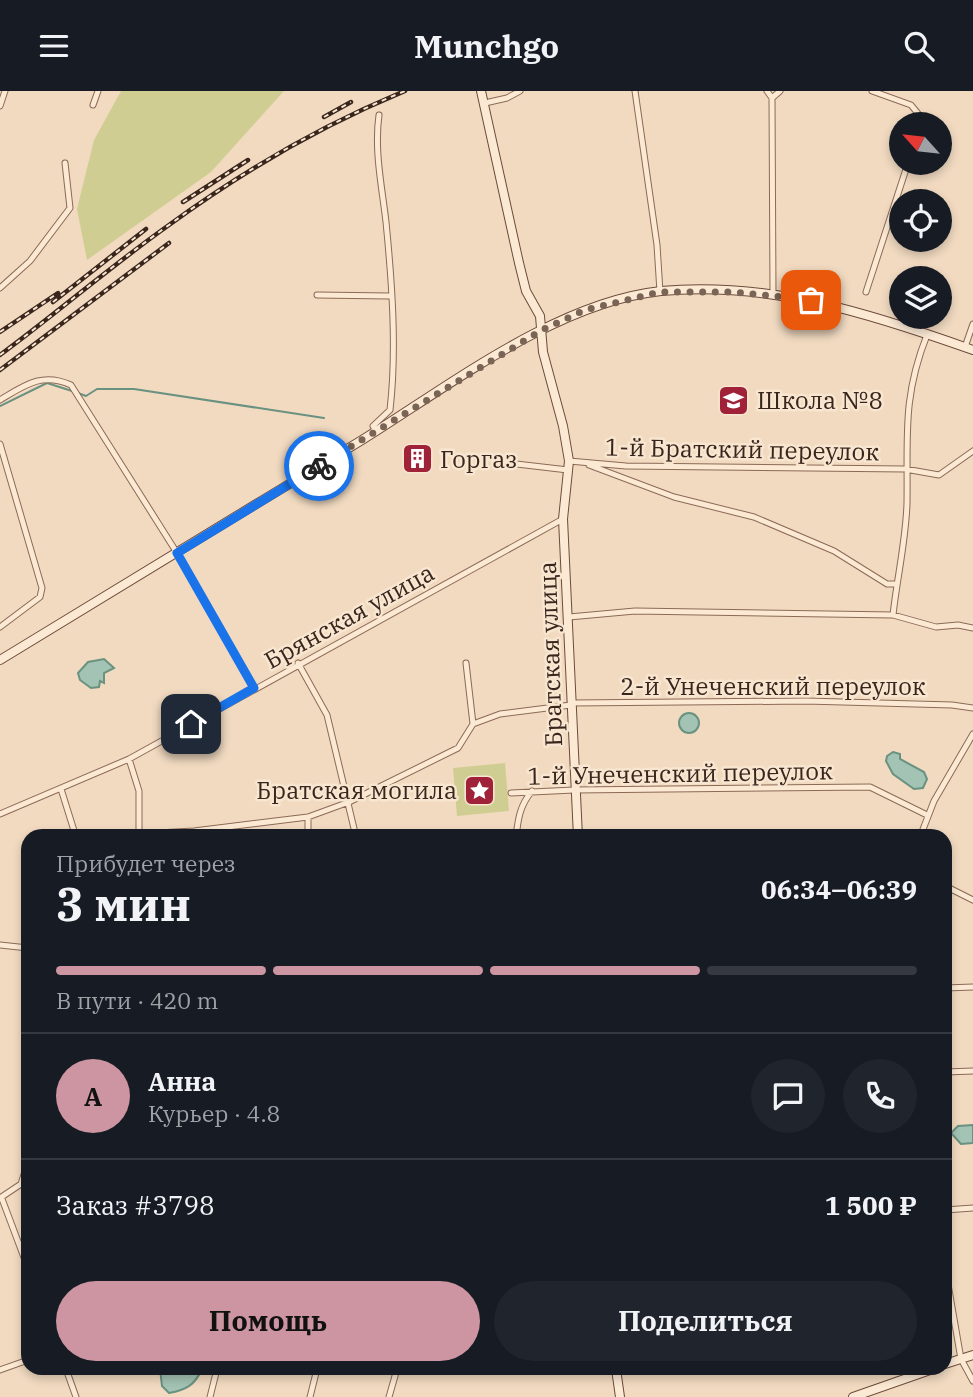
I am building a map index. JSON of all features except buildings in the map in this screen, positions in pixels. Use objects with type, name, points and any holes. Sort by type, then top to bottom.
[{"type":"main road","name":"Братская улица","points":[[481,91],[526,291],[540,316],[543,352],[568,466],[563,519],[577,829]]},
{"type":"main road","points":[[0,660],[542,330],[585,310],[660,292],[773,294],[849,308],[969,349]]},
{"type":"main road","points":[[952,1362],[973,1355]]},
{"type":"main road","points":[[617,1375],[620,1397]]},
{"type":"main road","points":[[852,1397],[916,1375]]},
{"type":"street","points":[[0,106],[5,91]]},
{"type":"street","points":[[93,105],[99,91]]},
{"type":"street","points":[[485,103],[507,98],[520,91]]},
{"type":"street","points":[[635,91],[657,248],[660,292]]},
{"type":"street","points":[[766,91],[772,98],[773,294]]},
{"type":"street","points":[[772,98],[780,91]]},
{"type":"street","points":[[872,91],[911,105],[917,112]]},
{"type":"street","points":[[376,431],[373,426],[390,410],[393,385],[388,246],[377,151],[379,115]]},
{"type":"street","points":[[0,288],[30,261],[70,208],[65,163]]},
{"type":"street","points":[[866,292],[904,175]]},
{"type":"street","points":[[317,295],[389,296]]},
{"type":"street","points":[[969,349],[973,324]]},
{"type":"street","name":"1-й Братский переулок","points":[[892,615],[907,504],[905,469],[908,398],[927,335]]},
{"type":"street","points":[[0,400],[37,379],[48,378],[71,385],[177,553],[254,688]]},
{"type":"street","points":[[0,444],[42,588],[40,597],[0,627]]},
{"type":"street","name":"1-й Братский переулок","points":[[568,466],[579,462],[759,469],[905,469],[939,475],[973,451]]},
{"type":"street","points":[[500,462],[568,466]]},
{"type":"street","name":"1-й Братский переулок","points":[[579,462],[674,497],[754,517],[834,551],[887,584],[897,584]]},
{"type":"street","name":"Брянская улица","points":[[0,814],[129,759],[298,663],[563,519]]},
{"type":"street","points":[[569,617],[635,611],[892,615],[936,627],[958,625],[973,628]]},
{"type":"street","points":[[298,663],[327,715],[354,829]]},
{"type":"street","points":[[228,829],[308,817],[349,802],[458,748],[473,724],[466,663]]},
{"type":"street","name":"2-й Унеченский переулок","points":[[473,724],[500,714],[572,704],[806,701],[952,705],[973,708]]},
{"type":"street","points":[[923,829],[927,815],[973,734]]},
{"type":"street","points":[[129,759],[138,790],[139,829]]},
{"type":"street","name":"1-й Унеченский переулок","points":[[511,793],[870,787],[927,815]]},
{"type":"street","points":[[61,789],[74,829]]},
{"type":"street","points":[[517,829],[524,800],[532,791]]},
{"type":"street","points":[[308,817],[309,829]]},
{"type":"street","points":[[952,890],[973,900]]},
{"type":"street","points":[[0,945],[21,947]]},
{"type":"street","points":[[952,988],[973,987]]},
{"type":"street","points":[[952,1072],[973,1071]]},
{"type":"street","points":[[21,1186],[1,1199],[21,1250]]},
{"type":"street","points":[[952,1210],[973,1208]]},
{"type":"street","points":[[952,1307],[961,1359],[973,1381]]},
{"type":"street","points":[[0,1370],[21,1362]]},
{"type":"street","points":[[67,1375],[76,1397]]},
{"type":"street","points":[[210,1397],[216,1375]]},
{"type":"street","points":[[310,1397],[316,1375]]},
{"type":"street","points":[[388,1397],[395,1375]]},
{"type":"shaded area","points":[[121,91],[284,91],[211,172],[87,260],[77,209],[94,140]]},
{"type":"shaded area","points":[[104,659],[114,668],[104,673],[104,683],[100,681],[99,687],[91,688],[80,680],[78,673],[88,662]]},
{"type":"shaded area","points":[[689,713],[696,716],[699,723],[696,730],[689,733],[682,730],[679,723],[682,716]]},
{"type":"shaded area","points":[[893,752],[900,754],[900,759],[924,772],[927,779],[923,788],[914,789],[893,774],[886,761],[887,756]]},
{"type":"shaded area","points":[[505,763],[509,811],[457,816],[453,768]]},
{"type":"shaded area","points":[[973,1125],[973,1143],[961,1144],[952,1134],[958,1126]]},
{"type":"shaded area","points":[[161,1375],[198,1375],[189,1386],[180,1390],[169,1393],[162,1386]]},
{"type":"waterway","points":[[0,406],[47,383],[72,391]]},
{"type":"waterway","points":[[78,393],[86,396],[97,389],[134,389],[324,418]]},
{"type":"railway","points":[[0,355],[147,241],[225,186],[312,135],[405,91]]},
{"type":"railway","points":[[324,117],[351,102]]},
{"type":"railway","points":[[183,202],[248,160]]},
{"type":"railway","points":[[53,302],[146,229]]},
{"type":"railway","points":[[0,370],[169,243]]},
{"type":"railway","points":[[0,332],[58,293]]},
{"type":"way so far","points":[[319,466],[410,408],[542,330],[585,310],[660,292],[734,292],[811,300]]},
{"type":"place","name":"Школа №8","points":[[734,400]]},
{"type":"place","name":"Горгаз","points":[[417,459]]},
{"type":"place","name":"Братская могила","points":[[480,790]]},
{"type":"route","points":[[191,724],[254,688],[177,553],[319,466]]}]
